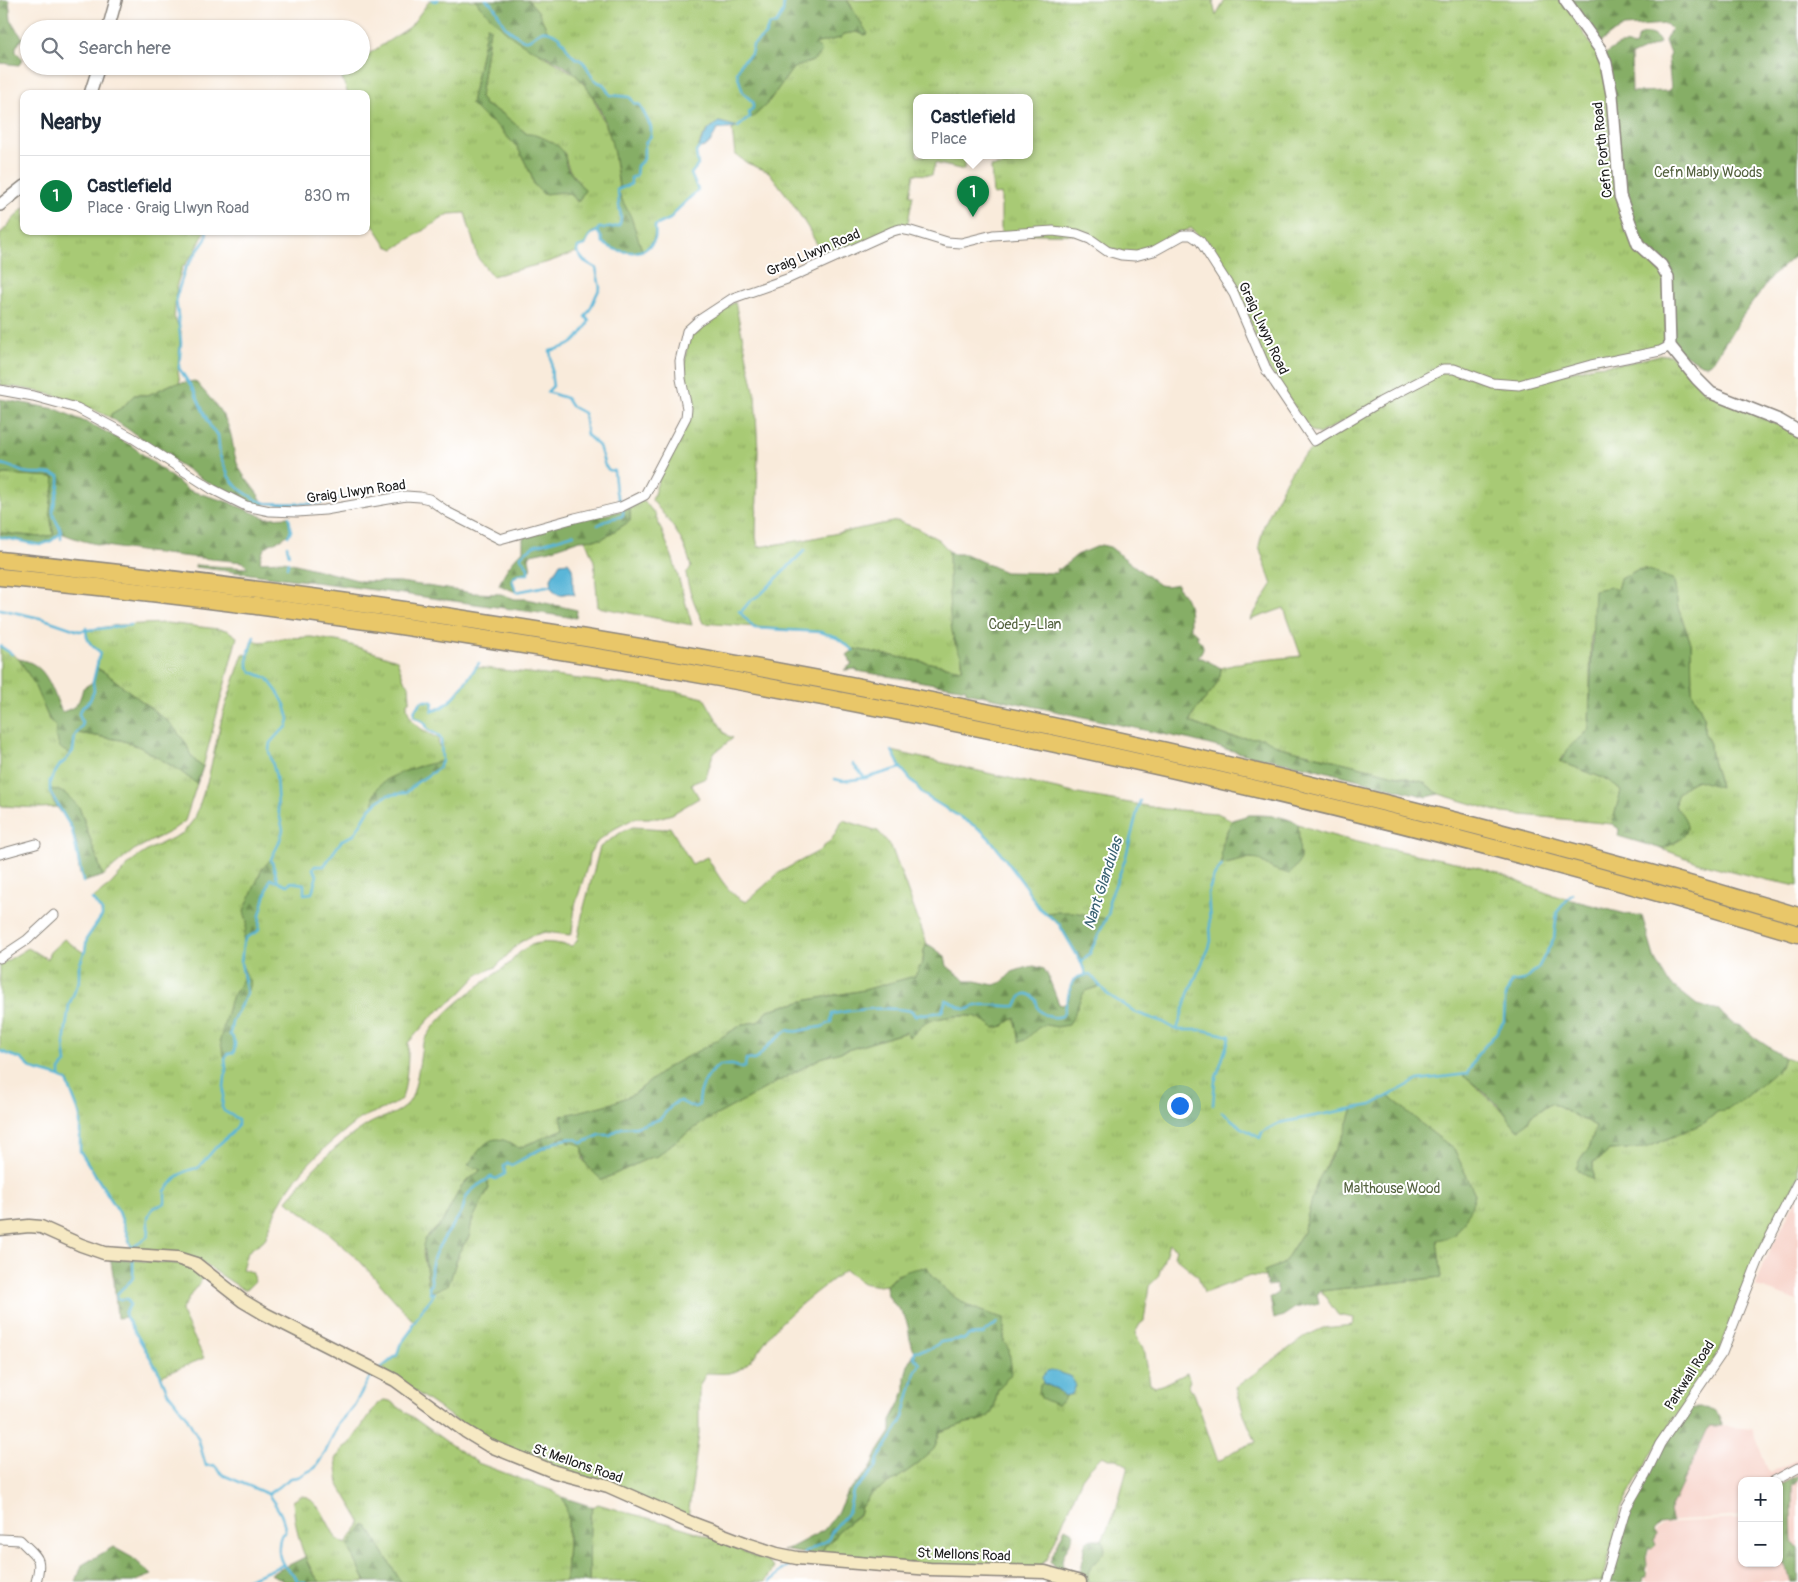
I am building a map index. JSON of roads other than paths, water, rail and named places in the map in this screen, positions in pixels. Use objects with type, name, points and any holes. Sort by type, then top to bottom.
[{"type":"highway","points":[[0,560],[290,593],[482,620],[742,664],[953,704],[1133,743],[1422,812],[1574,852],[1798,916]]},
{"type":"highway","points":[[0,577],[263,607],[485,638],[613,659],[965,724],[1128,758],[1405,825],[1615,881],[1798,934]]},
{"type":"main road","name":"St Mellons Road","points":[[0,1229],[29,1226],[41,1227],[104,1253],[177,1258],[196,1264],[243,1301],[264,1314],[395,1380],[465,1432],[488,1445],[555,1472],[608,1486],[689,1522],[777,1554],[806,1559],[930,1569],[1045,1572],[1080,1582]]},
{"type":"street","points":[[110,20],[116,0]]},
{"type":"street","name":"Cefn Porth Road","points":[[1565,0],[1597,45],[1606,63],[1612,96],[1620,196],[1638,244],[1661,265],[1668,277],[1670,346]]},
{"type":"street","points":[[91,90],[96,75]]},
{"type":"street","points":[[0,205],[20,189]]},
{"type":"street","name":"Graig Llwyn Road","points":[[0,390],[77,408],[133,438],[212,489],[246,506],[270,511],[297,512],[325,510],[406,496],[420,497],[428,499],[449,513],[500,540],[621,507],[645,495],[686,417],[687,408],[681,379],[680,361],[687,331],[733,298],[787,279],[900,229],[947,242],[961,243],[993,235],[1053,231],[1077,234],[1090,239],[1107,251],[1135,256],[1154,250],[1183,235],[1190,235],[1200,241],[1234,294],[1267,371],[1314,441],[1380,402],[1443,369],[1454,369],[1492,383],[1518,385],[1592,364],[1660,351],[1670,346]]},
{"type":"street","points":[[1670,346],[1711,393],[1779,420],[1798,431]]},
{"type":"street","points":[[0,854],[36,844]]},
{"type":"street","points":[[0,958],[27,940],[54,915]]},
{"type":"street","name":"Parkwall Road","points":[[1604,1582],[1626,1508],[1660,1444],[1722,1354],[1759,1259],[1798,1182]]},
{"type":"street","points":[[1781,1477],[1798,1468]]},
{"type":"street","points":[[0,1539],[20,1540],[38,1557],[40,1567],[36,1582]]},
{"type":"water","points":[[719,122],[738,127],[717,130],[706,146],[699,148],[706,133]]},
{"type":"water","points":[[568,562],[573,573],[575,595],[569,593],[559,595],[552,589],[551,578],[560,563]]},
{"type":"water","points":[[1051,1370],[1070,1376],[1076,1385],[1072,1394],[1065,1396],[1057,1389],[1043,1383],[1042,1377],[1047,1371]]},
{"type":"waterway","points":[[432,0],[438,0]]},
{"type":"waterway","points":[[486,0],[493,5],[503,24],[522,39],[530,39],[545,31],[559,37],[571,54],[586,65],[592,77],[603,84],[610,95],[630,97],[634,103],[640,105],[651,127],[651,136],[646,142],[644,149],[644,159],[637,166],[636,176],[631,178],[631,184],[617,190],[621,219],[619,225],[616,227],[599,228],[597,231]]},
{"type":"waterway","points":[[738,127],[750,117],[749,112],[753,108],[753,102],[743,93],[737,73],[741,63],[751,54],[753,45],[765,35],[769,25],[776,24],[783,12],[784,2],[788,0]]},
{"type":"waterway","points":[[621,504],[616,492],[614,471],[609,470],[605,466],[599,446],[587,435],[584,413],[571,406],[566,398],[547,392],[553,386],[550,351],[570,345],[576,340],[588,324],[589,320],[585,317],[600,288],[596,268],[584,261],[577,252],[578,247],[585,245],[590,235],[597,231],[603,243],[623,251],[638,251],[651,245],[655,237],[655,226],[670,219],[698,190],[691,174],[698,165],[696,152],[699,148]]},
{"type":"waterway","points":[[206,235],[206,239],[185,269],[176,298],[181,343],[179,368],[194,391],[211,428],[218,435],[220,456],[229,477],[238,488],[256,500],[266,503],[314,504],[350,496]]},
{"type":"waterway","points":[[0,464],[23,472],[59,476],[53,512],[60,530],[61,539]]},
{"type":"waterway","points":[[598,525],[609,519],[623,516],[623,509]]},
{"type":"waterway","points":[[288,536],[291,531],[289,517]]},
{"type":"waterway","points":[[0,537],[40,545],[51,541],[61,533]]},
{"type":"waterway","points":[[552,585],[516,592],[512,579],[518,574],[528,574],[528,567],[521,558],[521,555],[534,546],[574,534]]},
{"type":"waterway","points":[[287,546],[289,555]]},
{"type":"waterway","points":[[741,612],[750,601],[761,594],[805,550]]},
{"type":"waterway","points":[[287,567],[288,562]]},
{"type":"waterway","points":[[0,609],[44,619],[79,631],[131,625]]},
{"type":"waterway","points":[[739,611],[754,628],[821,632],[837,638],[853,650]]},
{"type":"waterway","points":[[83,882],[72,829],[50,792],[50,781],[60,765],[73,751],[75,736],[83,724],[79,714],[80,710],[90,700],[94,691],[93,682],[100,652],[89,642],[86,628]]},
{"type":"waterway","points":[[254,636],[248,655],[248,667],[252,672],[267,678],[285,705],[289,719],[287,727],[270,743],[269,751],[276,776],[278,809],[283,830],[271,859],[278,881]]},
{"type":"waterway","points":[[0,646],[12,654]]},
{"type":"waterway","points":[[132,1250],[132,1248],[147,1237],[149,1232],[148,1216],[151,1210],[165,1203],[165,1191],[183,1173],[198,1168],[238,1125],[238,1119],[224,1111],[222,1107],[226,1068],[225,1059],[228,1054],[234,1053],[235,1043],[230,1035],[232,1022],[247,993],[241,963],[243,944],[246,938],[259,929],[260,915],[270,879],[288,885],[291,882],[304,884],[304,894],[312,893],[317,875],[313,869],[315,866],[324,866],[342,840],[354,835],[369,810],[377,802],[388,795],[406,793],[416,783],[439,768],[442,761],[441,740],[438,735],[428,730],[425,723],[414,716],[415,709],[422,701],[431,701],[433,703],[432,711],[446,704],[479,663]]},
{"type":"waterway","name":"Nant Glandulas","points":[[380,1369],[397,1355],[400,1345],[412,1329],[412,1325],[431,1299],[434,1293],[430,1293],[429,1287],[432,1284],[431,1273],[435,1254],[462,1211],[467,1195],[491,1177],[496,1179],[505,1174],[504,1166],[508,1163],[512,1165],[561,1140],[575,1139],[582,1143],[600,1135],[610,1135],[621,1128],[636,1127],[660,1119],[673,1104],[680,1101],[690,1106],[697,1106],[699,1105],[700,1093],[704,1083],[719,1065],[732,1065],[743,1068],[745,1067],[746,1059],[755,1060],[787,1030],[798,1031],[824,1026],[831,1022],[832,1014],[882,1008],[912,1011],[915,1016],[942,1011],[946,1000],[967,1009],[981,1005],[1016,1006],[1021,998],[1027,994],[1035,999],[1040,1011],[1046,1015],[1052,1017],[1062,1016],[1072,982],[1076,978],[1086,975],[1081,962],[1059,924],[1039,908],[991,840],[981,830],[924,795],[901,768],[892,751]]},
{"type":"waterway","points":[[853,764],[865,778],[901,768]]},
{"type":"waterway","points":[[835,779],[843,781],[865,778]]},
{"type":"waterway","name":"Nant Glandulas","points":[[1081,962],[1090,953],[1109,912],[1109,901],[1125,860],[1140,801]]},
{"type":"waterway","points":[[1177,1030],[1188,994],[1211,941],[1208,893],[1214,876],[1222,865]]},
{"type":"waterway","points":[[1222,1112],[1241,1127],[1260,1138],[1262,1132],[1279,1123],[1371,1105],[1418,1080],[1467,1074],[1477,1055],[1504,1021],[1505,999],[1511,982],[1524,980],[1538,968],[1554,938],[1557,912],[1572,894]]},
{"type":"waterway","points":[[60,1077],[60,1070],[66,1063],[64,1044],[69,1005],[79,981],[79,966],[85,951],[87,938],[102,916],[102,911],[92,899]]},
{"type":"waterway","points":[[1086,975],[1090,974],[1107,994],[1137,1013],[1163,1022],[1177,1030],[1203,1030],[1230,1036],[1215,1081],[1213,1105]]},
{"type":"waterway","points":[[0,1051],[21,1059],[32,1069],[60,1077],[67,1081],[80,1115],[80,1151],[119,1212],[132,1248]]},
{"type":"waterway","points":[[133,1258],[132,1280],[117,1294],[117,1299],[128,1299],[130,1305],[125,1313],[126,1317],[160,1374],[167,1391],[186,1416],[198,1438],[206,1466],[214,1465],[223,1475],[268,1494]]},
{"type":"waterway","points":[[804,1553],[828,1540],[832,1531],[849,1511],[853,1491],[876,1468],[878,1459],[902,1421],[915,1373],[920,1364],[914,1357],[915,1351],[930,1349],[941,1342],[963,1340],[969,1335],[983,1334],[997,1323]]},
{"type":"waterway","name":"Nant Glandulas","points":[[298,1582],[280,1557],[279,1542],[282,1534],[285,1533],[285,1527],[280,1512],[268,1494],[291,1478],[298,1477],[315,1468],[325,1453],[339,1422],[352,1409],[369,1379],[374,1374]]},
{"type":"waterway","points":[[770,1582],[794,1561]]},
{"type":"waterway","points":[[241,1582],[283,1565]]},
{"type":"place","name":"Castlefield","points":[[973,217]]},
{"type":"park label","name":"Cefn Mably Woods","points":[[1708,172]]},
{"type":"park label","name":"Coed-y-Llan","points":[[1025,624]]},
{"type":"park label","name":"Malthouse Wood","points":[[1392,1188]]}]
